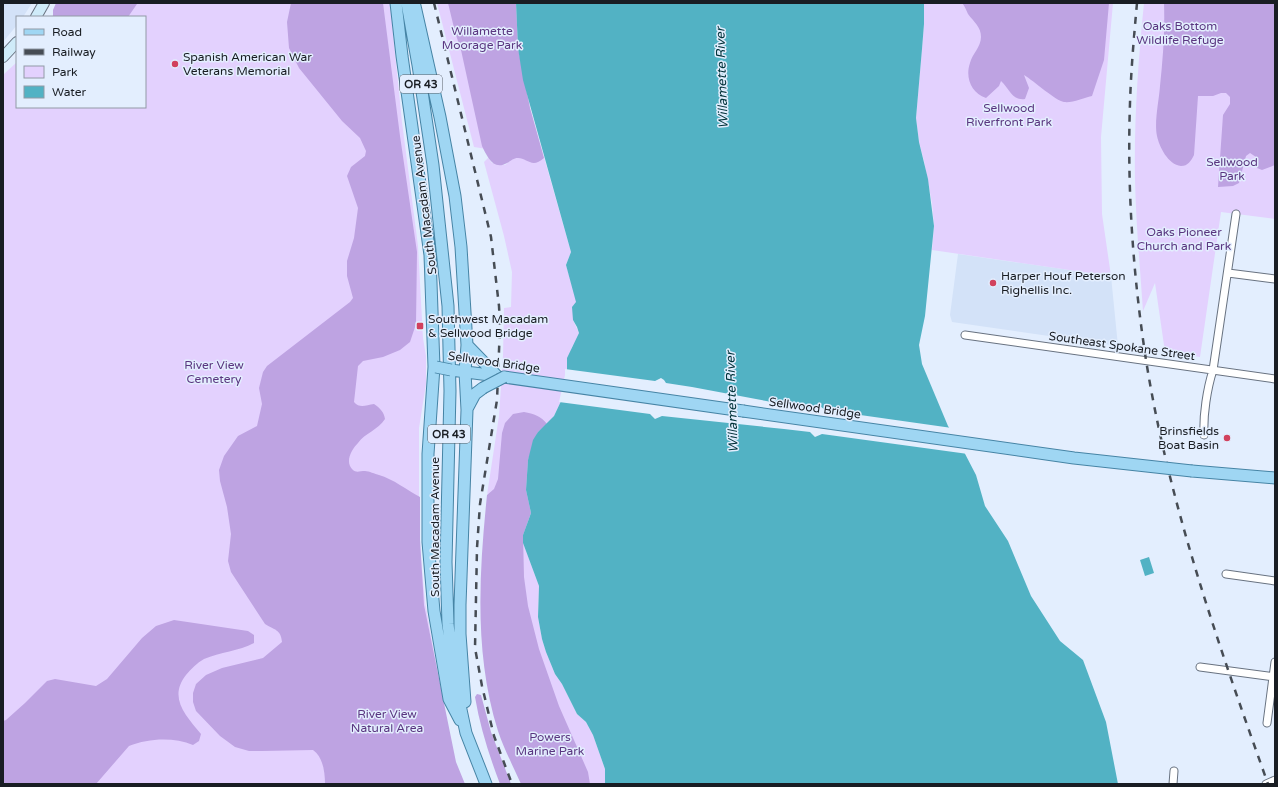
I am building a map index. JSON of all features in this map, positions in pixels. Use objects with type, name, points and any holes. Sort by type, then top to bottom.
[{"type":"main road","points":[[37,16],[44,3]]},
{"type":"main road","points":[[396,3],[430,255],[435,367],[428,454],[428,542],[433,604],[449,699],[466,733]]},
{"type":"main road","name":"South Macadam Avenue","points":[[407,3],[433,165],[448,306],[450,391],[446,562],[448,624],[454,677],[466,733],[486,784]]},
{"type":"main road","points":[[412,3],[415,6],[440,117],[460,232],[464,277],[468,345],[466,372],[467,410],[462,528],[460,634],[465,692],[466,733]]},
{"type":"main road","points":[[3,57],[16,43]]},
{"type":"main road","points":[[467,410],[475,394],[500,377],[489,366],[480,360],[468,345]]},
{"type":"main road","name":"Sellwood Bridge","points":[[435,367],[1067,457],[1192,471],[1275,478]]},
{"type":"street","points":[[1204,435],[1203,425],[1213,370],[1236,214]]},
{"type":"street","points":[[1228,273],[1275,279]]},
{"type":"street","name":"Southeast Spokane Street","points":[[965,335],[1275,379]]},
{"type":"street","points":[[1226,574],[1275,581]]},
{"type":"street","points":[[1267,723],[1275,662]]},
{"type":"street","points":[[1200,667],[1274,677]]},
{"type":"street","points":[[1173,784],[1174,771]]},
{"type":"shaded area","points":[[3,3],[32,3],[24,16],[16,16],[16,26],[3,42]]},
{"type":"shaded area","points":[[958,254],[1111,276],[1118,346],[952,322],[950,315]]},
{"type":"green space","points":[[56,3],[139,3],[129,16],[53,16],[53,10]]},
{"type":"green space","name":"River View Cemetery","points":[[59,3],[390,3],[402,122],[418,246],[423,338],[426,356],[426,384],[419,428],[419,538],[425,602],[454,763],[462,784],[3,784],[3,75],[16,63],[16,108],[146,108],[146,16],[52,16]]},
{"type":"green space","name":"River View Natural Area","points":[[291,3],[383,3],[417,252],[416,324],[410,342],[400,350],[383,357],[363,361],[358,366],[354,402],[361,406],[374,404],[384,414],[385,419],[379,426],[364,437],[351,452],[349,463],[350,467],[354,471],[367,471],[384,477],[420,497],[420,540],[424,605],[456,762],[465,784],[325,784],[324,770],[321,761],[313,750],[249,751],[235,747],[220,736],[196,711],[193,702],[193,693],[196,684],[206,675],[222,668],[263,658],[282,642],[279,632],[265,624],[231,572],[228,561],[231,534],[219,470],[224,456],[238,436],[257,426],[262,404],[259,388],[263,372],[267,366],[350,302],[353,298],[347,276],[347,261],[354,238],[358,208],[347,176],[351,167],[365,156],[366,151],[360,138],[342,121],[299,68],[289,48],[287,22]]},
{"type":"green space","name":"Powers Marine Park","points":[[437,3],[516,3],[518,48],[530,108],[571,252],[566,265],[577,302],[573,320],[579,333],[577,340],[572,347],[567,366],[567,376],[562,399],[554,416],[547,424],[523,543],[539,586],[538,617],[546,652],[555,674],[562,684],[577,714],[586,722],[593,735],[605,769],[605,784],[526,784],[488,493],[487,495],[499,416],[503,356],[504,308],[511,307],[512,272],[484,162],[488,158],[492,163],[505,165],[514,158],[544,158],[474,147]]},
{"type":"green space","name":"Willamette Moorage Park","points":[[448,3],[516,3],[518,48],[530,108],[544,158],[540,161],[533,163],[521,158],[516,158],[502,165],[498,165],[494,164],[486,154],[482,146],[461,50]]},
{"type":"green space","name":"Sellwood Riverfront Park","points":[[924,3],[1113,3],[1101,137],[1102,214],[1111,276],[932,250],[934,226],[932,203],[919,142],[916,118],[924,24]]},
{"type":"green space","points":[[962,3],[1109,3],[1104,60],[1092,96],[1074,101],[1060,101],[1024,75],[1029,88],[1025,99],[1014,96],[1001,81],[999,86],[986,98],[981,96],[970,84],[968,74],[971,60],[981,41],[981,33]]},
{"type":"green space","points":[[1144,3],[1275,3],[1275,219],[1221,212],[1200,357],[1165,352],[1155,283],[1143,311],[1136,213],[1135,136]]},
{"type":"green space","name":"Sellwood Park","points":[[1164,3],[1275,3],[1275,165],[1262,170],[1257,168],[1256,157],[1250,153],[1246,156],[1239,183],[1233,186],[1218,187],[1223,115],[1230,104],[1230,97],[1226,93],[1213,96],[1198,96],[1194,155],[1189,163],[1183,166],[1176,165],[1168,159],[1162,150],[1156,130],[1163,55]]},
{"type":"green space","points":[[524,412],[537,416],[547,424],[538,432],[528,460],[526,490],[531,513],[523,535],[524,577],[528,606],[539,649],[559,706],[588,772],[590,784],[521,784],[498,731],[490,702],[485,673],[480,614],[482,554],[487,495],[494,489],[498,479],[502,433],[505,423],[513,414]]},
{"type":"green space","points":[[174,620],[248,631],[254,635],[254,643],[204,659],[194,666],[181,683],[179,699],[181,706],[201,734],[199,741],[193,745],[186,742],[170,740],[153,740],[129,746],[96,784],[3,784],[3,721],[25,703],[47,681],[55,679],[96,686],[107,679],[142,638],[156,626]]},
{"type":"green space","points":[[477,694],[481,695],[491,732],[511,784],[500,784],[482,730],[475,697]]},
{"type":"water","name":"Willamette River","points":[[516,3],[924,3],[924,24],[916,118],[919,142],[928,179],[934,226],[925,316],[919,345],[922,364],[948,426],[962,448],[976,475],[985,506],[1008,541],[1031,596],[1060,641],[1083,660],[1106,722],[1118,784],[605,784],[605,769],[593,735],[586,722],[577,714],[562,684],[555,674],[546,652],[538,617],[539,586],[523,543],[523,535],[531,513],[526,490],[528,460],[533,440],[538,432],[554,416],[562,399],[567,376],[567,358],[579,333],[573,320],[572,307],[576,302],[566,265],[571,252],[523,80],[518,48]]},
{"type":"water","points":[[1149,557],[1154,573],[1145,576],[1140,560]]},
{"type":"pier","points":[[565,369],[655,381],[661,378],[666,383],[788,405],[813,409],[820,406],[825,410],[952,428],[968,454],[822,434],[815,437],[810,432],[784,429],[662,416],[655,419],[650,414],[559,402]]},
{"type":"railway","points":[[434,3],[491,237],[499,306],[500,326],[497,400],[480,504],[477,548],[475,648],[494,736],[512,784]]},
{"type":"railway","points":[[1137,3],[1130,91],[1129,167],[1134,264],[1146,360],[1168,468],[1197,575],[1268,784]]},
{"type":"place","name":"Spanish American War Veterans Memorial","points":[[175,64]]},
{"type":"place","name":"Harper Houf Peterson Righellis Inc.","points":[[993,283]]},
{"type":"place","name":"Southwest Macadam & Sellwood Bridge","points":[[420,326]]},
{"type":"place","name":"Brinsfields Boat Basin","points":[[1227,438]]},
{"type":"park label","name":"Oaks Bottom Wildlife Refuge","points":[[1180,33]]},
{"type":"park label","name":"Oaks Pioneer Church and Park","points":[[1184,239]]}]
